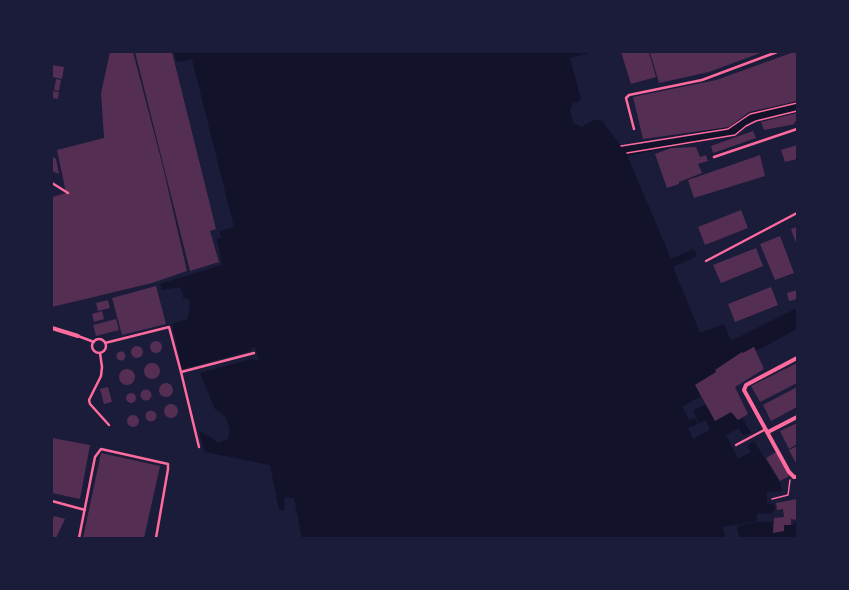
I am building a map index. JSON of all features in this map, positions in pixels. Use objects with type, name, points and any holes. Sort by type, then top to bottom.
[{"type":"street","points":[[52,328],[78,336]]},
{"type":"street","points":[[797,358],[744,386],[745,392],[791,475],[797,477]]},
{"type":"street","points":[[767,430],[797,417]]},
{"type":"lane","points":[[634,129],[626,98],[629,94],[702,80],[778,52]]},
{"type":"lane","points":[[714,157],[797,128]]},
{"type":"lane","points":[[52,183],[68,193]]},
{"type":"lane","points":[[706,261],[797,213]]},
{"type":"lane","points":[[105,343],[169,328],[199,447]]},
{"type":"lane","points":[[78,336],[94,342],[100,339],[105,343]]},
{"type":"lane","points":[[94,342],[94,350],[100,353]]},
{"type":"lane","points":[[100,353],[105,349],[105,343]]},
{"type":"lane","points":[[100,353],[102,367],[101,376],[89,400],[90,404],[109,425]]},
{"type":"lane","points":[[181,372],[254,353]]},
{"type":"lane","points":[[736,445],[767,430]]},
{"type":"lane","points":[[79,538],[95,457],[101,449],[166,463],[169,468],[156,538]]},
{"type":"lane","points":[[52,501],[85,510]]},
{"type":"path","points":[[621,146],[728,128],[750,114],[797,103]]},
{"type":"path","points":[[627,153],[735,135],[746,126],[756,121],[797,111]]},
{"type":"path","points":[[772,500],[788,495],[791,475]]},
{"type":"shaded area","points":[[174,52],[593,52],[570,58],[581,100],[572,104],[570,111],[573,123],[582,127],[594,120],[602,121],[612,134],[627,155],[671,259],[694,249],[697,256],[673,267],[700,333],[724,324],[731,341],[797,308],[797,329],[756,351],[753,347],[743,353],[742,352],[716,370],[716,372],[695,385],[701,396],[682,407],[689,420],[695,418],[698,424],[688,428],[693,439],[710,430],[706,420],[699,423],[693,411],[706,404],[715,421],[731,412],[738,420],[742,418],[751,433],[743,435],[739,428],[726,435],[738,459],[751,452],[748,447],[750,443],[754,441],[780,483],[782,491],[767,492],[767,503],[775,505],[775,510],[772,513],[757,514],[757,521],[722,527],[726,538],[302,538],[294,498],[286,497],[284,501],[285,510],[279,510],[270,465],[205,452],[199,431],[218,443],[228,439],[230,429],[225,416],[215,409],[200,373],[252,359],[255,361],[259,360],[255,347],[250,351],[182,369],[172,324],[188,319],[190,303],[188,299],[183,298],[183,293],[179,287],[162,290],[160,284],[222,265],[217,239],[221,238],[220,231],[234,227],[192,59],[177,62]]},
{"type":"shaded area","points":[[797,520],[797,538],[737,538],[739,536],[737,526],[756,522],[773,522],[773,533],[784,531],[784,525],[793,525]]},
{"type":"building","points":[[110,52],[133,52],[163,167],[187,271],[152,283],[52,307],[52,197],[66,193],[57,150],[104,138],[101,93]]},
{"type":"building","points":[[135,52],[172,52],[216,229],[210,231],[219,262],[190,271]]},
{"type":"building","points":[[621,52],[649,52],[656,77],[631,84]]},
{"type":"building","points":[[650,52],[763,52],[709,72],[659,83]]},
{"type":"building","points":[[797,52],[797,101],[749,112],[729,127],[643,139],[633,97],[716,80]]},
{"type":"building","points":[[52,65],[64,67],[62,79],[52,77]]},
{"type":"building","points":[[56,79],[61,80],[59,91],[54,90]]},
{"type":"building","points":[[52,91],[59,92],[58,99],[52,98]]},
{"type":"building","points":[[797,113],[797,121],[794,122],[795,124],[764,130],[761,122]]},
{"type":"building","points":[[753,131],[756,138],[713,153],[711,146]]},
{"type":"building","points":[[797,145],[797,159],[785,162],[781,150]]},
{"type":"building","points":[[696,147],[700,157],[706,155],[708,161],[698,164],[702,173],[667,188],[655,154],[671,148]]},
{"type":"building","points":[[760,155],[765,176],[694,198],[688,180]]},
{"type":"building","points":[[52,156],[56,159],[59,174],[52,171]]},
{"type":"building","points":[[741,210],[748,228],[705,245],[698,227]]},
{"type":"building","points":[[797,227],[797,246],[791,229]]},
{"type":"building","points":[[780,236],[794,273],[775,280],[760,244]]},
{"type":"building","points":[[756,248],[763,266],[721,283],[713,265]]},
{"type":"building","points":[[156,286],[166,324],[122,335],[112,298]]},
{"type":"building","points":[[771,287],[778,305],[735,322],[728,304]]},
{"type":"building","points":[[797,290],[797,299],[789,301],[787,293]]},
{"type":"building","points":[[108,300],[110,308],[98,311],[96,303]]},
{"type":"building","points":[[102,311],[104,319],[94,322],[92,314]]},
{"type":"building","points":[[116,319],[119,330],[96,336],[93,325]]},
{"type":"building","points":[[154,341],[158,341],[162,347],[158,353],[154,353],[150,349],[150,345]]},
{"type":"building","points":[[135,346],[139,346],[143,352],[139,358],[135,358],[131,354],[131,350]]},
{"type":"building","points":[[754,347],[764,369],[735,387],[748,414],[738,420],[731,412],[715,421],[695,385],[716,372],[715,370],[742,352],[743,353]]},
{"type":"building","points":[[121,351],[126,356],[121,361],[116,356]]},
{"type":"building","points":[[149,363],[155,363],[160,368],[158,377],[155,379],[149,379],[144,374],[144,368]]},
{"type":"building","points":[[797,363],[797,383],[760,402],[751,386]]},
{"type":"building","points":[[124,369],[130,369],[135,374],[133,383],[130,385],[124,385],[119,380],[119,374]]},
{"type":"building","points":[[166,383],[171,385],[173,390],[171,395],[166,397],[161,395],[159,390],[161,385]]},
{"type":"building","points":[[108,387],[112,402],[104,404],[100,389]]},
{"type":"building","points":[[797,387],[797,407],[771,421],[763,405]]},
{"type":"building","points":[[146,389],[150,391],[152,395],[150,399],[146,401],[142,399],[140,395],[142,391]]},
{"type":"building","points":[[129,393],[133,393],[135,394],[135,402],[129,403],[126,400],[126,396]]},
{"type":"building","points":[[171,404],[176,406],[178,411],[176,416],[171,418],[166,416],[164,411],[166,406]]},
{"type":"building","points":[[151,410],[155,412],[157,416],[155,420],[151,422],[147,420],[145,416],[147,412]]},
{"type":"building","points":[[133,415],[137,417],[139,421],[137,425],[133,427],[129,425],[127,421],[129,417]]},
{"type":"building","points":[[797,423],[797,444],[789,449],[780,431]]},
{"type":"building","points":[[52,438],[90,445],[80,499],[52,493]]},
{"type":"building","points":[[797,446],[797,465],[789,450]]},
{"type":"building","points":[[776,452],[789,476],[780,481],[766,458]]},
{"type":"building","points":[[101,453],[160,466],[144,538],[83,538]]},
{"type":"building","points":[[797,499],[797,520],[791,519],[791,525],[784,525],[784,531],[773,533],[774,518],[784,517],[783,509],[777,510],[776,503]]},
{"type":"building","points":[[54,516],[65,519],[56,538],[52,538],[52,521]]},
{"type":"waterway","points":[[613,154],[731,131],[754,116],[787,110],[797,105]]}]
